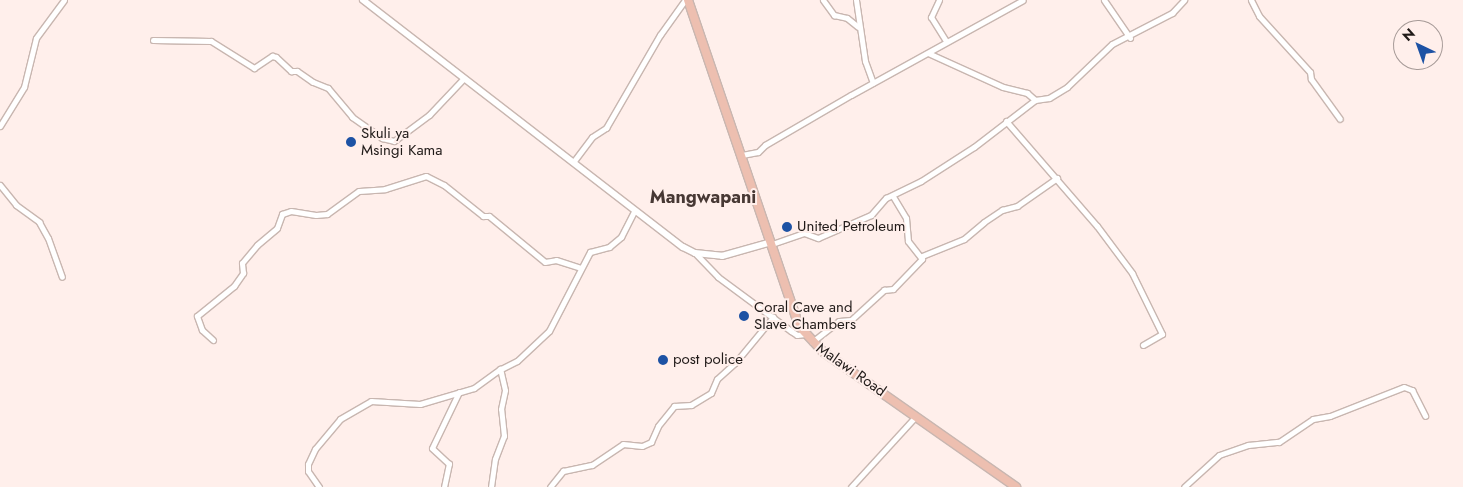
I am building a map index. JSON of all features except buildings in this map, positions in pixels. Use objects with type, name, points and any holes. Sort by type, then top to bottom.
[{"type":"main road","name":"Malawi Road","points":[[687,0],[772,243],[786,292],[805,334],[812,342],[1016,487]]},
{"type":"street","points":[[0,126],[24,87],[36,38],[64,0]]},
{"type":"street","points":[[363,0],[463,79],[574,162],[634,211],[695,253],[718,276],[797,336],[805,334]]},
{"type":"street","points":[[574,162],[592,137],[606,128],[650,50],[687,0]]},
{"type":"street","points":[[823,0],[834,15],[847,18],[858,26]]},
{"type":"street","points":[[856,0],[860,14],[858,26],[873,83]]},
{"type":"street","points":[[939,0],[931,17],[946,41]]},
{"type":"street","points":[[742,155],[758,152],[765,145],[946,41],[1023,0]]},
{"type":"street","points":[[1104,0],[1130,38]]},
{"type":"street","points":[[1251,0],[1259,16],[1310,72],[1311,79],[1340,119]]},
{"type":"street","points":[[695,253],[722,256],[804,233],[818,238],[836,233],[870,215],[893,196],[974,147],[1006,120],[1035,100],[1058,93],[1112,44],[1130,38],[1172,13],[1182,1]]},
{"type":"street","points":[[153,40],[211,41],[254,68],[276,57],[291,70],[297,70],[313,82],[328,88],[352,116],[382,138],[394,141],[429,115],[463,79]]},
{"type":"street","points":[[928,53],[1003,87],[1027,93],[1035,100]]},
{"type":"street","points":[[1006,120],[1118,252],[1151,308],[1152,317],[1162,334],[1143,345]]},
{"type":"street","points":[[213,340],[202,330],[197,316],[234,286],[243,273],[242,263],[256,245],[277,228],[282,214],[291,211],[316,215],[327,214],[359,191],[385,189],[426,176],[444,185],[483,216],[489,216],[545,262],[556,260],[580,268]]},
{"type":"street","points":[[812,342],[839,321],[852,320],[884,290],[893,289],[922,259],[922,256],[964,238],[1002,210],[1017,206],[1057,178]]},
{"type":"street","points":[[0,185],[16,205],[39,222],[48,238],[62,277]]},
{"type":"street","points":[[893,196],[906,218],[908,241],[922,256]]},
{"type":"street","points":[[320,487],[308,472],[308,464],[332,426],[348,413],[371,401],[420,404],[474,388],[500,369],[517,361],[542,340],[553,323],[590,252],[610,247],[621,237],[634,211]]},
{"type":"street","points":[[550,487],[564,471],[592,464],[623,444],[642,446],[651,442],[658,426],[674,406],[691,405],[711,393],[717,380],[735,363],[773,317]]},
{"type":"street","points":[[491,487],[495,459],[504,436],[501,409],[505,390],[500,369]]},
{"type":"street","points":[[1184,487],[1218,456],[1248,445],[1279,442],[1307,422],[1394,390],[1408,387],[1425,416]]},
{"type":"street","points":[[444,487],[449,464],[432,448],[459,392]]},
{"type":"street","points":[[851,487],[916,416]]},
{"type":"place","name":"Skuli ya Msingi Kama","points":[[351,142]]},
{"type":"place","name":"United Petroleum","points":[[787,227]]},
{"type":"place","name":"Coral Cave and Slave Chambers","points":[[744,316]]},
{"type":"place","name":"post police","points":[[663,360]]},
{"type":"district","name":"Mangwapani","points":[[703,197]]}]
